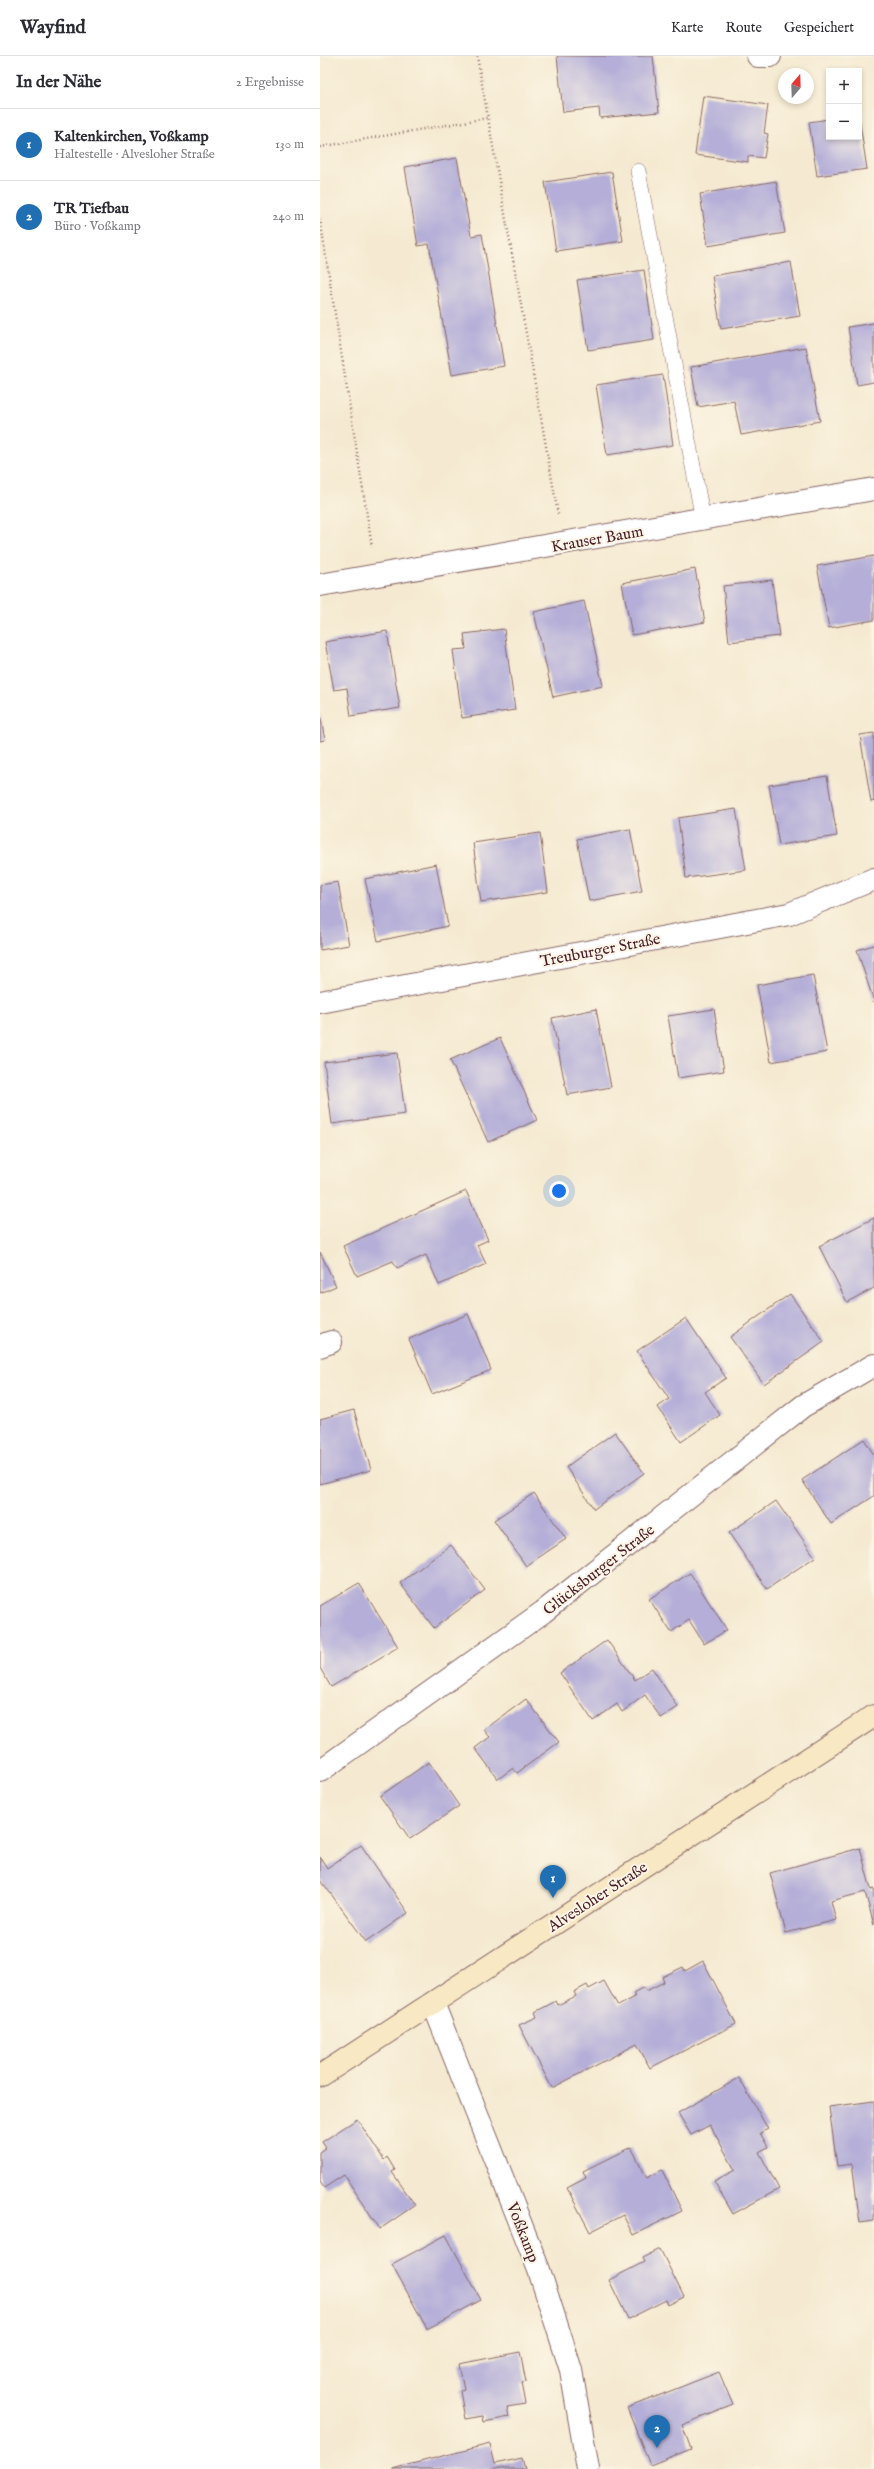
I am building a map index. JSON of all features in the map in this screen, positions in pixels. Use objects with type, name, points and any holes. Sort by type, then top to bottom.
[{"type":"street","points":[[758,56],[770,56]]},
{"type":"street","name":"Krauser Baum","points":[[320,585],[703,520],[874,489]]},
{"type":"street","name":"Treuburger Straße","points":[[320,1002],[789,914],[874,879]]},
{"type":"street","name":"Glücksburger Straße","points":[[320,1771],[544,1612],[803,1406],[874,1365]]},
{"type":"street","name":"Alvesloher Straße","points":[[320,2076],[874,1716]]},
{"type":"street","name":"Voßkamp","points":[[433,2003],[539,2270],[571,2370],[588,2469]]},
{"type":"lane","points":[[638,171],[703,520]]},
{"type":"path","points":[[477,56],[563,544]]},
{"type":"path","points":[[320,147],[487,118]]},
{"type":"path","points":[[320,219],[377,576]]},
{"type":"building","points":[[557,56],[653,56],[659,112],[600,118],[599,108],[563,112]]},
{"type":"building","points":[[703,96],[768,105],[764,133],[768,134],[764,158],[748,156],[748,162],[695,155]]},
{"type":"building","points":[[826,119],[826,140],[862,140],[862,136],[867,169],[817,176],[809,122]]},
{"type":"building","points":[[457,158],[471,236],[482,234],[504,366],[452,375],[429,244],[418,246],[405,167]]},
{"type":"building","points":[[612,172],[623,241],[556,251],[545,182]]},
{"type":"building","points":[[776,181],[785,233],[708,246],[700,194]]},
{"type":"building","points":[[791,262],[800,316],[721,329],[712,276]]},
{"type":"building","points":[[644,270],[654,340],[588,350],[577,280]]},
{"type":"building","points":[[874,323],[874,382],[857,385],[848,327]]},
{"type":"building","points":[[806,347],[820,421],[741,435],[734,401],[698,407],[691,367]]},
{"type":"building","points":[[663,375],[673,445],[607,455],[596,385]]},
{"type":"building","points":[[874,556],[874,620],[829,628],[817,566]]},
{"type":"building","points":[[695,569],[705,622],[632,635],[622,583]]},
{"type":"building","points":[[772,580],[779,636],[729,642],[723,586]]},
{"type":"building","points":[[584,601],[603,686],[553,697],[534,612]]},
{"type":"building","points":[[504,629],[515,710],[462,718],[453,650],[466,649],[464,634]]},
{"type":"building","points":[[387,631],[400,708],[351,716],[347,688],[334,690],[325,642]]},
{"type":"building","points":[[320,714],[325,740],[320,741]]},
{"type":"building","points":[[874,733],[874,801],[871,802],[860,735]]},
{"type":"building","points":[[827,776],[837,836],[779,845],[769,785]]},
{"type":"building","points":[[736,809],[746,870],[686,878],[678,818]]},
{"type":"building","points":[[630,829],[642,891],[589,901],[577,839]]},
{"type":"building","points":[[540,833],[548,892],[481,902],[473,843]]},
{"type":"building","points":[[436,864],[448,926],[378,941],[365,879]]},
{"type":"building","points":[[338,882],[349,945],[320,950],[320,885]]},
{"type":"building","points":[[874,945],[874,1002],[857,950]]},
{"type":"building","points":[[813,975],[827,1052],[771,1062],[757,985]]},
{"type":"building","points":[[596,1009],[611,1087],[567,1095],[552,1018]]},
{"type":"building","points":[[714,1009],[724,1071],[678,1078],[668,1016]]},
{"type":"building","points":[[500,1038],[537,1120],[488,1142],[450,1060]]},
{"type":"building","points":[[397,1053],[405,1114],[332,1124],[324,1062]]},
{"type":"building","points":[[466,1191],[488,1240],[477,1245],[486,1264],[439,1285],[426,1255],[397,1268],[393,1261],[357,1276],[343,1246]]},
{"type":"building","points":[[874,1218],[874,1288],[847,1302],[819,1246]]},
{"type":"building","points":[[320,1252],[336,1286],[320,1293]]},
{"type":"building","points":[[790,1294],[824,1342],[764,1384],[730,1337]]},
{"type":"building","points":[[468,1314],[491,1370],[432,1394],[409,1339]]},
{"type":"building","points":[[686,1318],[726,1378],[705,1392],[720,1415],[681,1442],[658,1407],[669,1399],[637,1351]]},
{"type":"building","points":[[354,1410],[371,1470],[320,1484],[320,1419]]},
{"type":"building","points":[[615,1432],[644,1473],[594,1509],[566,1467]]},
{"type":"building","points":[[864,1439],[874,1455],[874,1496],[831,1524],[802,1480]]},
{"type":"building","points":[[534,1493],[566,1539],[526,1566],[494,1520]]},
{"type":"building","points":[[776,1501],[815,1557],[767,1589],[729,1533]]},
{"type":"building","points":[[451,1545],[485,1590],[434,1628],[400,1583]]},
{"type":"building","points":[[690,1573],[727,1630],[704,1644],[689,1620],[671,1632],[649,1599]]},
{"type":"building","points":[[359,1583],[398,1647],[331,1687],[320,1668],[320,1606]]},
{"type":"building","points":[[607,1640],[635,1680],[652,1668],[678,1707],[661,1718],[645,1695],[622,1712],[617,1704],[593,1721],[560,1673]]},
{"type":"building","points":[[526,1699],[559,1742],[517,1773],[513,1768],[498,1779],[475,1748],[490,1737],[484,1730]]},
{"type":"building","points":[[429,1762],[459,1806],[410,1839],[380,1796]]},
{"type":"building","points":[[361,1845],[408,1913],[366,1942],[320,1879],[320,1857],[327,1868]]},
{"type":"building","points":[[860,1848],[871,1890],[874,1889],[874,1925],[865,1892],[831,1901],[836,1920],[786,1933],[770,1873]]},
{"type":"building","points":[[703,1961],[736,2024],[650,2068],[637,2044],[552,2088],[519,2025],[537,2017],[535,2012],[556,2001],[558,2005],[576,1996],[574,1992],[587,1985],[589,1989],[604,1981],[618,2006],[635,1997],[633,1993],[644,1987],[646,1991],[664,1982],[662,1977],[683,1967],[685,1971]]},
{"type":"building","points":[[739,2078],[768,2129],[760,2133],[768,2147],[759,2152],[779,2189],[733,2214],[714,2181],[735,2170],[710,2125],[691,2135],[678,2113]]},
{"type":"building","points":[[874,2101],[874,2221],[860,2223],[852,2164],[837,2166],[829,2107]]},
{"type":"building","points":[[357,2119],[384,2160],[387,2157],[395,2170],[392,2172],[415,2205],[380,2229],[344,2175],[324,2188],[320,2182],[320,2152],[326,2148],[322,2142]]},
{"type":"building","points":[[631,2147],[647,2178],[662,2170],[682,2211],[633,2235],[623,2215],[590,2232],[567,2188],[586,2178],[583,2171]]},
{"type":"building","points":[[446,2235],[481,2300],[427,2329],[392,2264]]},
{"type":"building","points":[[660,2249],[684,2297],[668,2305],[666,2300],[628,2319],[609,2280],[644,2262],[642,2258]]},
{"type":"building","points":[[520,2352],[526,2382],[521,2383],[525,2404],[507,2407],[509,2417],[484,2422],[483,2416],[465,2419],[460,2391],[464,2389],[459,2364]]},
{"type":"building","points":[[719,2372],[733,2405],[682,2425],[691,2449],[650,2465],[627,2408]]},
{"type":"building","points":[[490,2444],[495,2464],[522,2458],[525,2469],[392,2469]]},
{"type":"place","name":"Kaltenkirchen, Voßkamp","points":[[553,1898]]},
{"type":"place","name":"TR Tiefbau","points":[[657,2448]]}]
